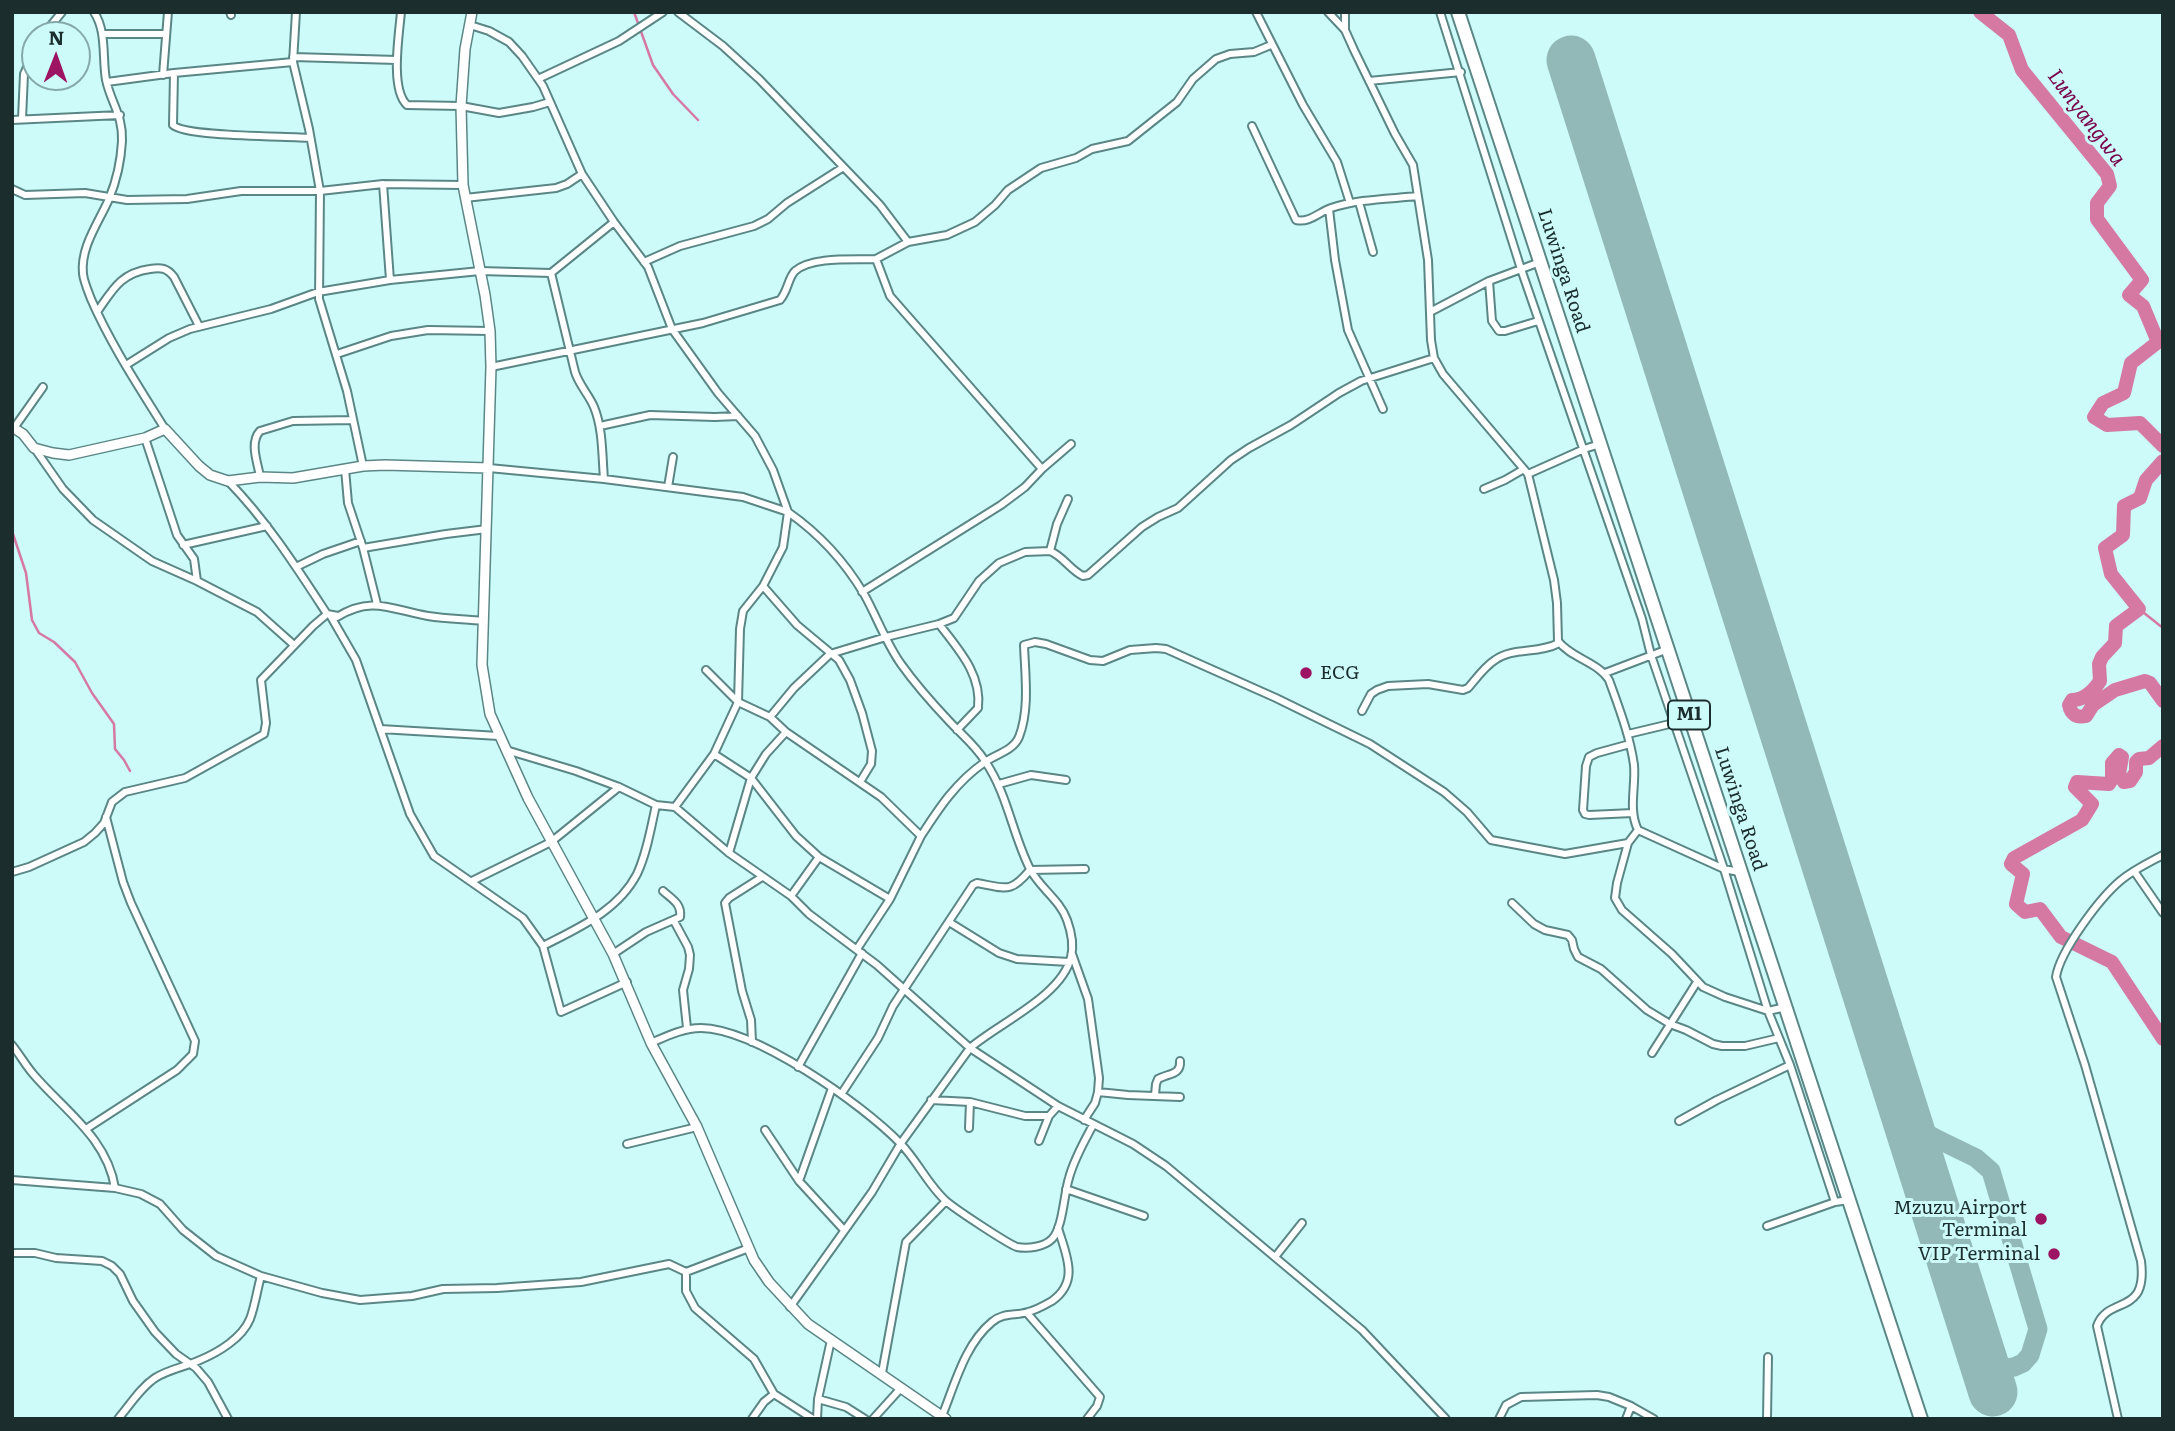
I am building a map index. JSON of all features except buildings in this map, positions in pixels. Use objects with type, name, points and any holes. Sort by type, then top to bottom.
[{"type":"highway","name":"Luwinga Road","points":[[1458,12],[1786,1007],[1842,1201],[1921,1419]]},
{"type":"street","points":[[94,12],[103,34],[102,50],[107,82],[120,116],[122,144],[110,197],[92,232],[85,253],[83,278],[97,312],[125,365],[165,429],[199,466],[211,475],[228,481],[260,477],[293,478],[363,466],[489,468],[604,479],[743,497],[788,512],[807,525],[830,549],[862,592],[899,661],[926,697],[973,744],[986,761],[999,784],[1030,870],[1067,918],[1072,953],[1088,999],[1099,1077],[1095,1103],[1084,1120]]},
{"type":"street","points":[[163,75],[168,12]]},
{"type":"street","points":[[296,12],[293,60],[320,191],[318,292],[347,391],[363,466]]},
{"type":"street","points":[[401,12],[397,60],[399,90],[407,105],[461,106],[499,113],[550,102]]},
{"type":"street","points":[[472,12],[465,49],[461,106],[463,185],[490,331],[489,468],[482,665],[486,697],[499,736],[551,842],[627,982],[651,1043],[697,1128],[748,1248],[761,1272],[808,1324],[944,1417],[975,1339],[994,1320],[1008,1313],[1027,1313],[1045,1305],[1061,1294],[1069,1281],[1068,1263],[1058,1228]]},
{"type":"street","points":[[538,79],[619,41],[663,12]]},
{"type":"street","points":[[678,12],[723,46],[759,79],[880,205],[908,242]]},
{"type":"street","points":[[1256,12],[1271,45],[1337,162],[1350,203]]},
{"type":"street","points":[[1328,12],[1345,30],[1368,82],[1413,165],[1428,260],[1434,358],[1443,374],[1526,471],[1553,580],[1559,643],[1567,651],[1605,673],[1613,691],[1630,744],[1635,781],[1633,813],[1638,830],[1724,869],[1741,872]]},
{"type":"street","points":[[1345,12],[1345,30]]},
{"type":"street","points":[[1440,12],[1521,270],[1628,577],[1651,655],[1724,869],[1768,1010],[1842,1201],[1767,1226]]},
{"type":"street","points":[[470,25],[509,42],[538,79],[582,174],[644,262],[672,329],[718,393],[755,436],[773,470],[788,512],[783,547],[763,586],[743,611],[738,702],[715,754],[675,807]]},
{"type":"street","points":[[103,34],[166,34]]},
{"type":"street","points":[[491,367],[703,323],[780,300],[786,293],[794,272],[815,263],[876,259],[908,242],[947,235],[975,222],[1008,190],[1041,167],[1076,158],[1092,149],[1128,141],[1177,102],[1193,79],[1216,59],[1230,54],[1254,52],[1271,45]]},
{"type":"street","points":[[107,82],[293,60],[397,60]]},
{"type":"street","points":[[1368,82],[1461,72]]},
{"type":"street","points":[[174,73],[173,125],[177,129],[310,138]]},
{"type":"street","points":[[22,119],[23,91]]},
{"type":"street","points":[[12,120],[120,116]]},
{"type":"street","points":[[1252,126],[1296,220],[1302,221],[1350,203],[1418,195]]},
{"type":"street","points":[[644,262],[680,246],[754,226],[842,168]]},
{"type":"street","points":[[465,198],[556,188],[582,174]]},
{"type":"street","points":[[12,189],[25,195],[85,193],[127,200],[160,200],[240,191],[320,191],[383,184],[463,185]]},
{"type":"street","points":[[383,184],[390,280]]},
{"type":"street","points":[[1359,202],[1373,252]]},
{"type":"street","points":[[1329,209],[1348,330],[1383,409]]},
{"type":"street","points":[[125,365],[169,338],[200,326],[271,309],[318,292],[390,280],[480,271],[551,273],[614,222]]},
{"type":"street","points":[[876,259],[890,296],[1042,469]]},
{"type":"street","points":[[1430,312],[1489,281],[1540,262]]},
{"type":"street","points":[[97,312],[122,278],[132,272],[164,268],[174,277],[200,326]]},
{"type":"street","points":[[551,273],[579,383],[593,404],[600,426],[604,479]]},
{"type":"street","points":[[1489,281],[1492,321],[1499,331],[1538,321]]},
{"type":"street","points":[[337,354],[391,336],[428,330],[490,331]]},
{"type":"street","points":[[770,717],[794,688],[830,654],[954,618],[979,581],[999,563],[1025,552],[1050,551],[1058,555],[1077,574],[1088,575],[1142,527],[1178,508],[1231,460],[1300,420],[1339,393],[1369,378],[1434,358]]},
{"type":"street","points":[[43,387],[13,427],[23,434],[83,512],[152,561],[265,617],[294,645]]},
{"type":"street","points":[[600,426],[650,415],[738,416]]},
{"type":"street","points":[[260,477],[255,441],[261,431],[293,421],[352,420]]},
{"type":"street","points":[[34,448],[69,455],[145,438],[165,429]]},
{"type":"street","points":[[145,438],[167,509],[183,545],[194,559],[197,581]]},
{"type":"street","points":[[862,592],[1001,505],[1071,444]]},
{"type":"street","points":[[1484,489],[1601,444]]},
{"type":"street","points":[[668,487],[673,457]]},
{"type":"street","points":[[345,469],[348,503],[377,604]]},
{"type":"street","points":[[228,481],[267,526],[332,617],[356,660],[410,814],[434,856],[523,918],[543,946],[561,1012],[627,982]]},
{"type":"street","points":[[1050,551],[1056,524],[1068,499]]},
{"type":"street","points":[[183,545],[267,526]]},
{"type":"street","points":[[296,567],[323,554],[362,545],[487,529]]},
{"type":"street","points":[[1622,560],[1638,557]]},
{"type":"street","points":[[1628,577],[1644,575]]},
{"type":"street","points":[[763,586],[797,625],[839,660],[850,680],[872,751],[871,764],[860,782]]},
{"type":"street","points":[[12,872],[84,842],[104,823],[112,802],[125,792],[185,778],[264,734],[266,723],[261,680],[294,645],[332,617],[377,604],[441,618],[484,621]]},
{"type":"street","points":[[1642,619],[1656,613]]},
{"type":"street","points":[[939,624],[970,665],[975,680],[978,708],[957,730]]},
{"type":"street","points":[[799,1067],[921,836],[945,799],[957,785],[986,761],[1012,747],[1018,738],[1026,705],[1024,645],[1035,642],[1090,660],[1103,661],[1130,650],[1166,649],[1205,665],[1370,744],[1444,792],[1467,812],[1491,840],[1569,855],[1628,843]]},
{"type":"street","points":[[1363,711],[1371,694],[1382,687],[1428,684],[1463,690],[1495,659],[1548,648],[1559,643]]},
{"type":"street","points":[[1605,673],[1668,649]]},
{"type":"street","points":[[706,670],[738,702],[770,717],[786,732],[881,797],[921,836]]},
{"type":"street","points":[[1665,695],[1681,688]]},
{"type":"street","points":[[1628,734],[1674,723]]},
{"type":"street","points":[[380,729],[499,736]]},
{"type":"street","points":[[729,853],[751,778],[766,754],[786,732]]},
{"type":"street","points":[[1630,744],[1589,757],[1583,810],[1589,815],[1633,813]]},
{"type":"street","points":[[1681,746],[1699,745]]},
{"type":"street","points":[[506,750],[576,771],[656,805],[675,807],[729,853],[791,896],[809,914],[859,951],[970,1048],[1058,1106],[1133,1144],[1166,1166],[1362,1330],[1446,1419]]},
{"type":"street","points":[[715,754],[751,778],[796,836],[819,857],[890,899]]},
{"type":"street","points":[[1686,761],[1704,760]]},
{"type":"street","points":[[999,784],[1031,775],[1066,780]]},
{"type":"street","points":[[472,881],[551,842],[619,787]]},
{"type":"street","points":[[543,946],[594,920],[628,888],[638,872],[656,805]]},
{"type":"street","points":[[1702,807],[1722,814]]},
{"type":"street","points":[[86,1129],[177,1070],[192,1054],[195,1041],[131,903],[106,817]]},
{"type":"street","points":[[1638,830],[1628,843],[1617,883],[1615,898],[1622,911],[1672,954],[1697,982],[1710,992],[1768,1010],[1786,1007]]},
{"type":"street","points":[[2118,1419],[2097,1326],[2102,1317],[2130,1301],[2138,1293],[2142,1269],[2085,1065],[2057,982],[2059,966],[2105,895],[2134,871],[2163,855]]},
{"type":"street","points":[[791,896],[819,857]]},
{"type":"street","points":[[842,1093],[878,1038],[893,1006],[973,885],[977,883],[1011,888],[1030,870],[1084,869]]},
{"type":"street","points":[[2134,871],[2163,913]]},
{"type":"street","points":[[752,1042],[751,1020],[742,991],[725,903],[762,877]]},
{"type":"street","points":[[613,954],[646,932],[680,917],[678,904],[663,891]]},
{"type":"street","points":[[1512,903],[1539,928],[1568,935],[1578,957],[1601,969],[1647,1010],[1670,1024],[1722,1046],[1745,1046],[1779,1038]]},
{"type":"street","points":[[674,921],[690,956],[690,968],[683,990],[687,1028]]},
{"type":"street","points":[[949,922],[999,953],[1017,959],[1069,962]]},
{"type":"street","points":[[790,1307],[872,1192],[901,1143],[970,1048],[1048,991],[1058,980],[1072,953]]},
{"type":"street","points":[[1652,1053],[1697,982]]},
{"type":"street","points":[[651,1043],[687,1028],[719,1030],[752,1042],[799,1067],[842,1093],[901,1143],[946,1201],[1015,1247],[1037,1247],[1052,1238],[1058,1228],[1066,1189],[1081,1147],[1093,1125]]},
{"type":"street","points":[[12,1045],[35,1076],[86,1129],[112,1173],[115,1188]]},
{"type":"street","points":[[1156,1095],[1158,1079],[1178,1072],[1180,1060]]},
{"type":"street","points":[[1679,1121],[1790,1065]]},
{"type":"street","points":[[799,1181],[832,1088]]},
{"type":"street","points":[[1098,1092],[1180,1097]]},
{"type":"street","points":[[931,1100],[970,1102],[1025,1116],[1049,1116]]},
{"type":"street","points":[[969,1128],[970,1102]]},
{"type":"street","points":[[1039,1142],[1049,1116],[1058,1106]]},
{"type":"street","points":[[627,1144],[697,1128]]},
{"type":"street","points":[[765,1129],[799,1181],[844,1230]]},
{"type":"street","points":[[12,1180],[115,1188],[150,1198],[160,1204],[183,1230],[216,1256],[261,1276],[322,1293],[374,1300],[443,1289],[508,1288],[581,1282],[669,1264],[686,1272],[748,1248]]},
{"type":"street","points":[[1066,1189],[1144,1216]]},
{"type":"street","points":[[882,1373],[906,1242],[946,1201]]},
{"type":"street","points":[[1275,1257],[1302,1223]]},
{"type":"street","points":[[12,1252],[102,1262],[112,1266],[155,1332],[208,1382],[228,1419]]},
{"type":"street","points":[[686,1272],[686,1291],[695,1308],[754,1359],[774,1394],[815,1419],[831,1340]]},
{"type":"street","points":[[118,1419],[142,1389],[154,1379],[218,1352],[244,1328],[251,1314],[261,1276]]},
{"type":"street","points":[[1027,1313],[1100,1396],[1097,1406],[1087,1419]]},
{"type":"street","points":[[1767,1419],[1768,1357]]},
{"type":"street","points":[[873,1419],[901,1388]]},
{"type":"street","points":[[752,1419],[764,1402],[774,1394]]},
{"type":"street","points":[[1499,1419],[1506,1405],[1521,1397],[1597,1395],[1631,1406],[1654,1419]]},
{"type":"street","points":[[818,1399],[846,1407],[865,1419]]},
{"type":"street","points":[[1626,1419],[1631,1406]]},
{"type":"waterway","points":[[634,12],[653,65],[673,94],[698,120]]},
{"type":"waterway","name":"Lunyangwa","points":[[1980,12],[2009,35],[2022,70],[2107,174],[2110,186],[2097,203],[2097,219],[2142,280],[2129,295],[2143,306],[2158,342],[2131,363],[2124,393],[2103,403],[2094,417],[2107,425],[2140,423],[2163,446]]},
{"type":"waterway","name":"Lunyangwa","points":[[2163,461],[2146,480],[2140,498],[2124,506],[2123,535],[2105,548],[2111,574],[2139,609],[2116,626],[2115,643],[2099,664],[2098,684],[2085,696],[2072,700],[2069,705],[2075,715],[2086,716],[2093,705],[2115,690],[2145,681],[2150,683],[2163,701]]},
{"type":"waterway","points":[[12,531],[26,573],[32,620],[39,633],[54,642],[75,662],[92,693],[114,724],[115,749],[130,771]]},
{"type":"waterway","points":[[2139,609],[2163,628]]},
{"type":"waterway","name":"Lunyangwa","points":[[2163,746],[2149,758],[2136,762],[2136,772],[2130,781],[2124,782],[2119,774],[2122,757],[2119,755],[2112,763],[2112,779],[2109,784],[2077,782],[2075,787],[2092,804],[2082,820],[2014,858],[2011,864],[2023,874],[2016,904],[2025,912],[2040,909],[2061,937],[2112,962],[2163,1039]]},
{"type":"taxiway","points":[[1908,1123],[1976,1158],[1991,1171],[2038,1329],[2030,1355],[2023,1363],[2006,1368],[1982,1354]]},
{"type":"taxiway","points":[[1922,1167],[1927,1149],[1937,1139]]},
{"type":"runway","points":[[1571,60],[1993,1392]]},
{"type":"place","name":"ECG","points":[[1306,673]]},
{"type":"place","name":"Mzuzu Airport Terminal","points":[[2041,1219]]},
{"type":"place","name":"VIP Terminal","points":[[2054,1254]]}]
